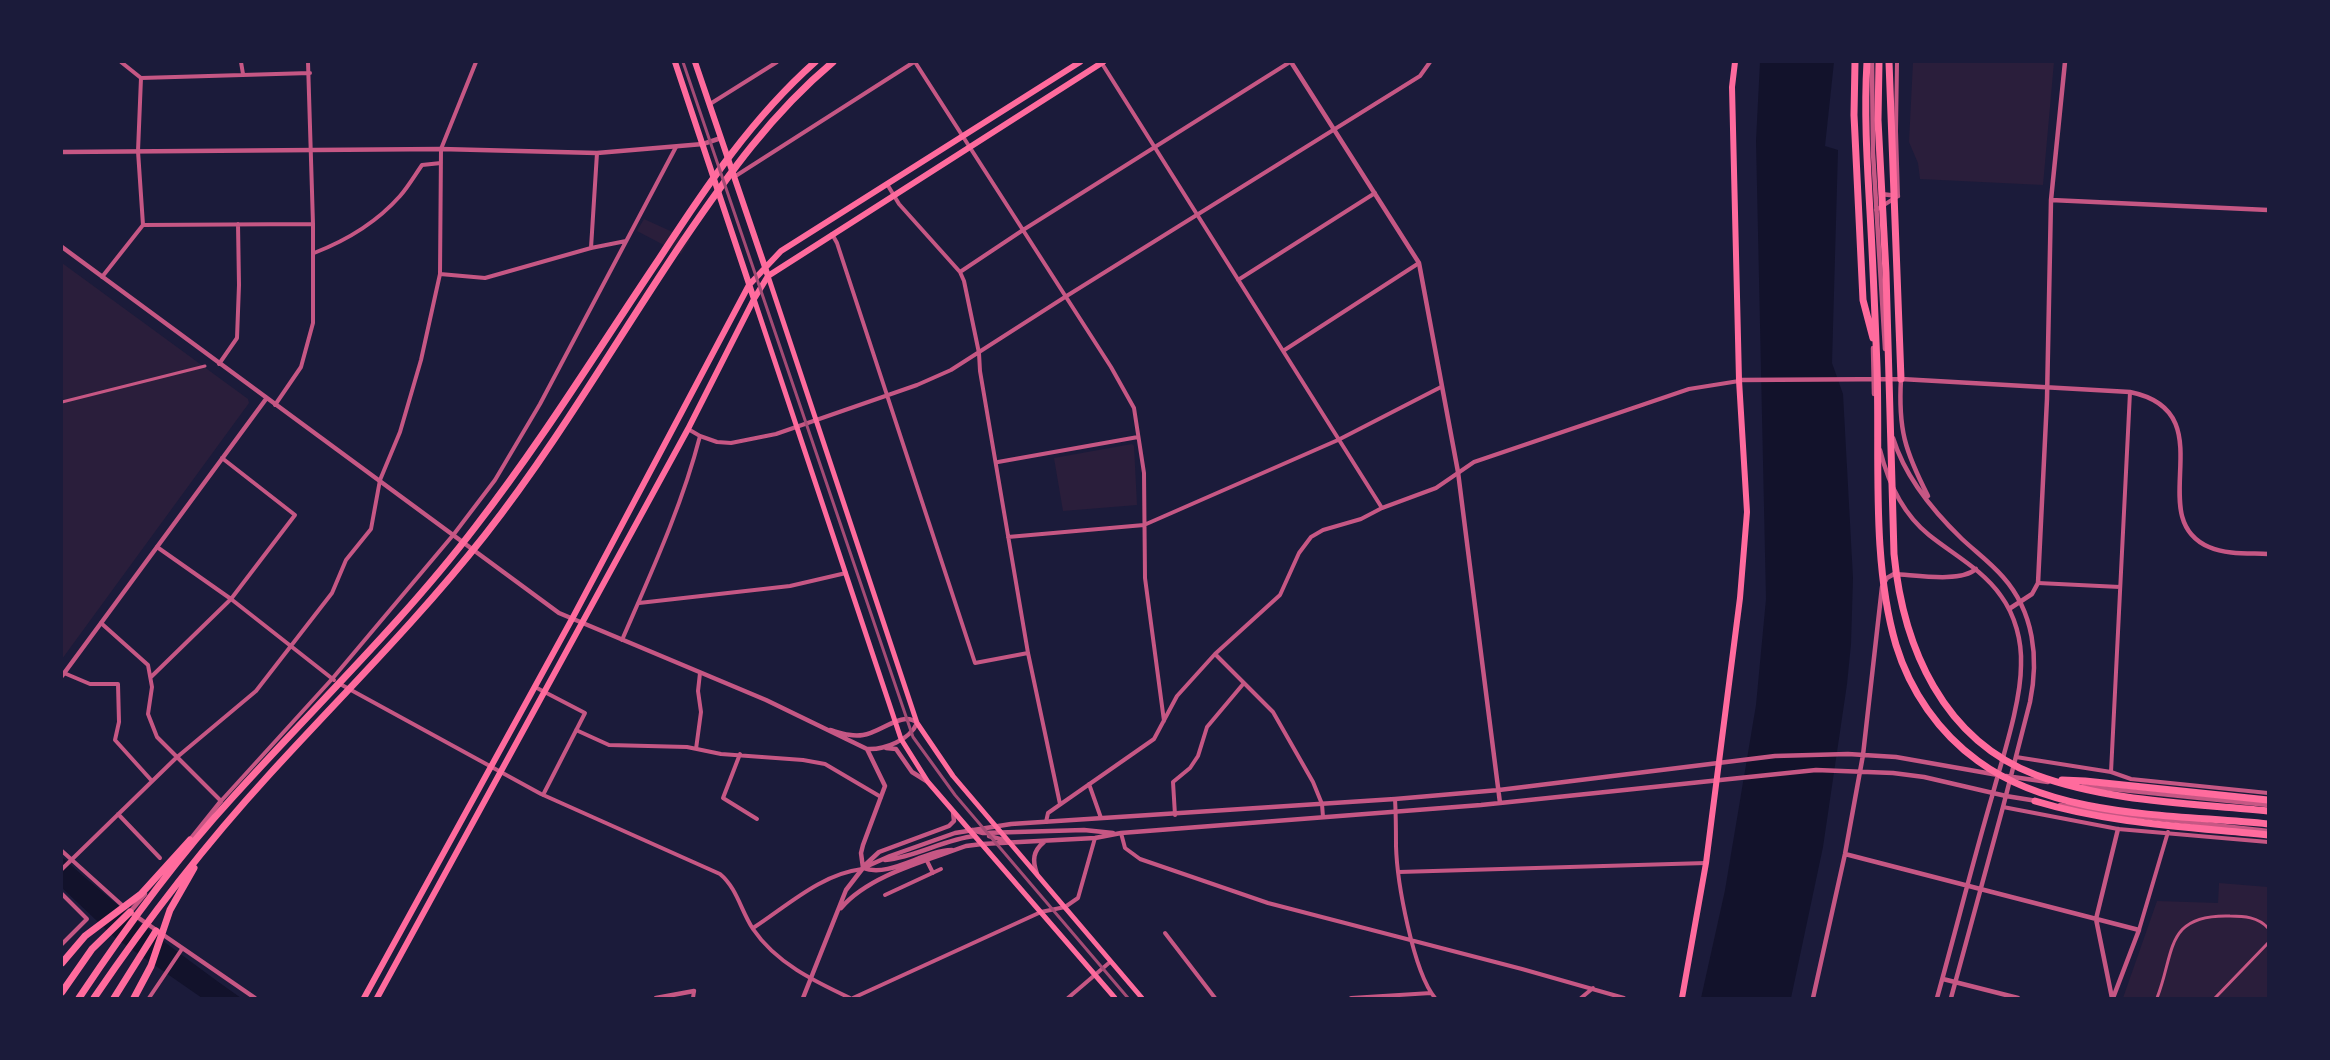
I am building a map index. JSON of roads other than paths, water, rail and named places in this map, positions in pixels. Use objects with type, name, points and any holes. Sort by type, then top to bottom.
[{"type":"highway","points":[[79,999],[162,883],[230,800],[390,628],[476,527],[516,472],[703,194],[770,105],[814,62]]},
{"type":"highway","points":[[94,999],[163,901],[211,840],[436,594],[486,534],[527,477],[655,283],[748,149],[806,84],[833,62]]},
{"type":"highway","points":[[1855,62],[1854,115],[1861,270],[1863,300],[1873,338]]},
{"type":"highway","points":[[1867,62],[1865,120],[1874,285],[1880,534],[1884,589],[1897,648],[1914,688],[1940,726],[1959,746],[1980,762],[2026,787],[2052,796],[2107,808],[2268,824]]},
{"type":"highway","points":[[1879,62],[1878,120],[1886,273],[1894,554],[1904,616],[1924,671],[1943,703],[1974,738],[2005,760],[2035,775],[2114,795],[2268,811]]},
{"type":"highway","points":[[1888,62],[1900,379]]},
{"type":"highway","points":[[2035,780],[2085,781],[2268,800]]},
{"type":"highway","points":[[62,963],[85,936],[154,881],[206,822],[230,800]]},
{"type":"highway","points":[[2036,801],[2073,813],[2127,821],[2268,833]]},
{"type":"highway","points":[[134,999],[151,966],[166,922],[181,889],[211,840]]},
{"type":"highway","points":[[62,992],[92,949],[130,912]]},
{"type":"highway","points":[[114,999],[153,934]]},
{"type":"main road","points":[[675,62],[901,739],[928,782],[1115,999]]},
{"type":"main road","points":[[695,62],[917,723],[953,776],[1142,999]]},
{"type":"main road","points":[[364,999],[572,619],[749,285],[782,251],[1080,62]]},
{"type":"main road","points":[[377,999],[688,429],[768,276],[1101,62]]},
{"type":"main road","points":[[1682,999],[1706,863],[1740,598],[1747,512],[1740,380],[1732,87],[1735,62]]},
{"type":"street","points":[[121,62],[141,78],[310,73]]},
{"type":"street","points":[[241,62],[243,74]]},
{"type":"street","points":[[275,405],[302,367],[313,323],[314,224],[308,62]]},
{"type":"street","points":[[62,869],[176,758],[256,691],[332,592],[346,560],[371,529],[380,480],[400,432],[421,360],[440,274],[441,149],[476,62]]},
{"type":"street","points":[[709,104],[777,62]]},
{"type":"street","points":[[734,177],[914,62],[1111,367],[1134,408],[1144,472],[1145,578],[1164,722]]},
{"type":"street","points":[[1101,62],[1382,508]]},
{"type":"street","points":[[960,272],[1290,62],[1419,263],[1458,472],[1500,803]]},
{"type":"street","points":[[688,429],[717,442],[731,443],[776,434],[951,370],[1420,76],[1430,62]]},
{"type":"street","points":[[1872,62],[1871,109],[1875,194],[1889,423],[1905,468],[1931,504],[1963,540],[2004,578],[2020,602],[2032,636],[2033,685],[2012,776],[1951,999]]},
{"type":"street","points":[[1897,62],[1898,196]]},
{"type":"street","points":[[2009,609],[2032,594],[2038,583],[2048,387],[2051,200],[2065,62]]},
{"type":"street","points":[[1872,73],[1897,72]]},
{"type":"street","points":[[102,277],[143,225],[138,151],[141,78]]},
{"type":"street","points":[[62,152],[441,149],[597,153],[703,144],[721,138]]},
{"type":"street","points":[[130,912],[221,801],[332,679],[454,534],[495,480],[540,404],[676,147]]},
{"type":"street","points":[[591,248],[597,153]]},
{"type":"street","points":[[314,253],[333,246],[373,221],[400,196],[422,165],[441,163]]},
{"type":"street","points":[[887,184],[960,272],[964,281],[998,462],[1008,537],[1028,652],[1060,804]]},
{"type":"street","points":[[1238,280],[1375,194]]},
{"type":"street","points":[[1898,196],[1875,194],[1866,196],[1876,435],[1888,475],[1898,496],[1917,523],[1994,586],[2009,609],[2020,645],[2021,680],[1998,775],[1937,999]]},
{"type":"street","points":[[1876,210],[1898,196]]},
{"type":"street","points":[[2051,200],[2268,210]]},
{"type":"street","points":[[219,364],[237,338],[238,224]]},
{"type":"street","points":[[143,225],[314,224]]},
{"type":"street","points":[[832,233],[888,394],[975,663],[1028,652]]},
{"type":"street","points":[[440,274],[485,278],[591,248],[626,241]]},
{"type":"street","points":[[62,247],[559,613],[830,730],[867,749],[896,748],[912,771],[928,782]]},
{"type":"street","points":[[1282,351],[1419,263]]},
{"type":"street","points":[[62,402],[206,366]]},
{"type":"street","points":[[1047,822],[1048,813],[1154,738],[1177,696],[1215,654],[1280,595],[1299,553],[1311,537],[1323,530],[1361,519],[1382,508],[1436,488],[1474,462],[1689,389],[1740,380],[1874,378],[2130,392],[2145,395],[2158,402],[2174,420],[2181,446],[2179,502],[2190,531],[2202,543],[2217,550],[2268,554]]},
{"type":"street","points":[[1900,379],[1902,433],[1914,469],[1931,504]]},
{"type":"street","points":[[1008,537],[1144,525],[1338,440],[1441,387]]},
{"type":"street","points":[[2111,772],[2130,392]]},
{"type":"street","points":[[152,781],[115,740],[119,722],[118,684],[90,684],[63,675],[266,399]]},
{"type":"street","points":[[622,640],[663,547],[700,436]]},
{"type":"street","points":[[998,462],[1138,437]]},
{"type":"street","points":[[150,678],[231,599],[295,514],[222,458]]},
{"type":"street","points":[[157,547],[231,599],[332,679],[543,795],[720,874],[729,882],[753,928],[782,960],[851,999],[1041,912],[1065,907],[1078,898],[1095,838]]},
{"type":"street","points":[[1813,999],[1861,771],[1882,587],[1887,578],[1894,574],[1959,577],[1970,574],[1976,569]]},
{"type":"street","points":[[638,603],[790,586],[846,573]]},
{"type":"street","points":[[2038,583],[2120,587]]},
{"type":"street","points":[[101,623],[148,665],[152,687],[148,714],[157,737],[221,801]]},
{"type":"street","points":[[1215,654],[1273,712],[1313,782],[1322,804],[1323,817]]},
{"type":"street","points":[[696,748],[701,712],[698,691],[700,673]]},
{"type":"street","points":[[1175,815],[1173,782],[1190,768],[1198,756],[1207,727],[1244,683]]},
{"type":"street","points":[[535,687],[585,713],[543,795]]},
{"type":"street","points":[[830,730],[861,736],[909,718],[917,723],[913,731],[884,748]]},
{"type":"street","points":[[576,730],[609,745],[696,748],[721,754],[740,754],[825,764],[882,797]]},
{"type":"street","points":[[863,868],[861,853],[882,797],[884,781],[867,749]]},
{"type":"street","points":[[740,754],[723,798],[757,819]]},
{"type":"street","points":[[753,928],[819,884],[845,871],[863,868],[968,829],[1499,790],[1775,756],[1863,755],[1929,762],[2035,780],[2268,805]]},
{"type":"street","points":[[2016,757],[2111,772],[2131,779],[2268,793]]},
{"type":"street","points":[[863,868],[881,871],[934,852],[982,844],[1095,838],[1500,803],[1776,772],[1845,770],[1924,777],[2036,801],[2124,815],[2268,833]]},
{"type":"street","points":[[1089,784],[1101,818]]},
{"type":"street","points":[[1395,799],[1399,872],[1412,939],[1416,959],[1435,999]]},
{"type":"street","points":[[2003,807],[2118,829],[2268,842]]},
{"type":"street","points":[[803,999],[851,882],[879,852],[949,826],[954,820],[952,811]]},
{"type":"street","points":[[118,814],[160,858]]},
{"type":"street","points":[[968,829],[983,833],[1084,830],[1121,834]]},
{"type":"street","points":[[2113,999],[2096,919],[2118,829]]},
{"type":"street","points":[[2113,999],[2139,930],[2168,832]]},
{"type":"street","points":[[1121,834],[1125,848],[1140,859],[1268,903],[1412,939],[1593,988],[1624,999]]},
{"type":"street","points":[[878,861],[909,856],[974,836],[999,837],[1009,842]]},
{"type":"street","points":[[1039,876],[1033,859],[1036,850],[1044,842]]},
{"type":"street","points":[[840,910],[852,896],[874,882],[958,849]]},
{"type":"street","points":[[62,851],[153,934],[182,949],[255,999]]},
{"type":"street","points":[[1845,854],[2139,930]]},
{"type":"street","points":[[927,861],[933,873]]},
{"type":"street","points":[[1399,872],[1706,863]]},
{"type":"street","points":[[885,895],[941,869]]},
{"type":"street","points":[[62,894],[87,919],[62,945]]},
{"type":"street","points":[[2157,999],[2166,970],[2168,954],[2174,940],[2190,923],[2203,917],[2217,915],[2245,916],[2257,920],[2268,928]]},
{"type":"street","points":[[1165,933],[1215,999]]},
{"type":"street","points":[[2215,999],[2268,943]]},
{"type":"street","points":[[149,999],[182,949]]},
{"type":"street","points":[[1068,999],[1110,962]]},
{"type":"street","points":[[1943,979],[2018,999]]},
{"type":"street","points":[[1581,999],[1593,988]]},
{"type":"street","points":[[656,999],[694,991],[693,999]]},
{"type":"street","points":[[1351,999],[1431,993]]},
{"type":"railway","points":[[683,62],[913,737],[955,795],[1128,998]]}]
